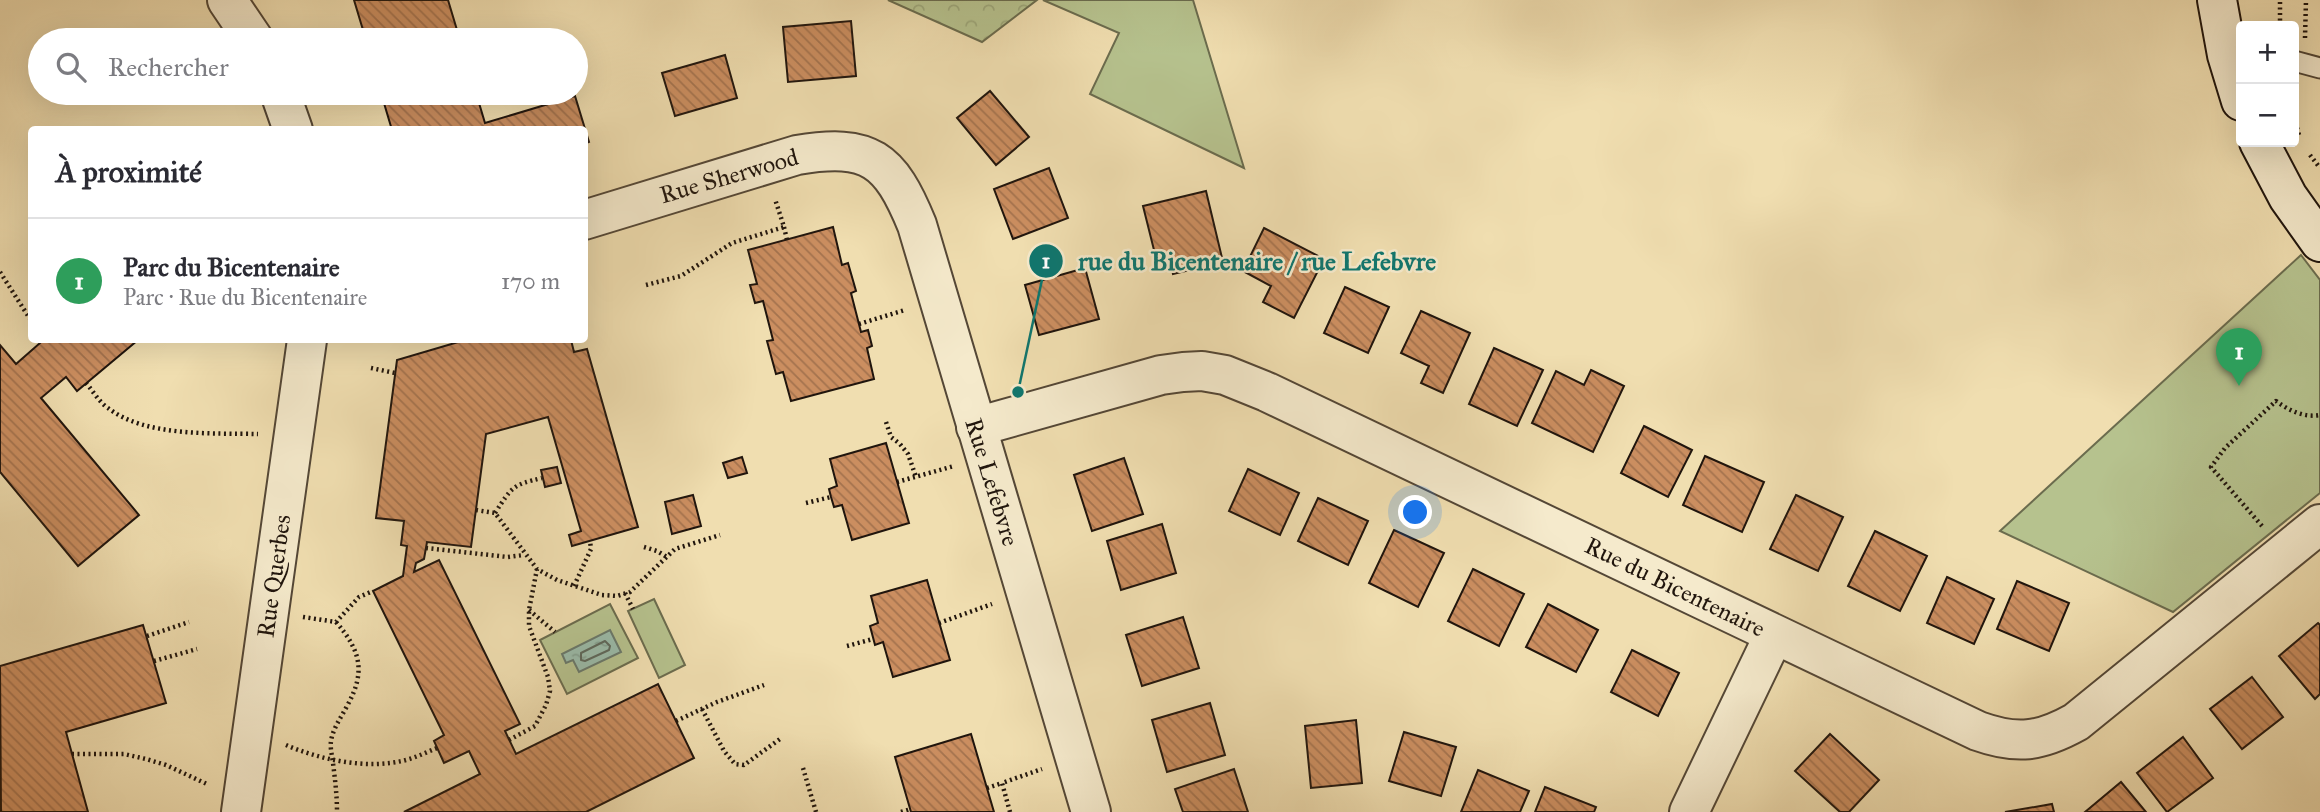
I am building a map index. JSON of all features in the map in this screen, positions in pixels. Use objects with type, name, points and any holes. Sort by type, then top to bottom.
[{"type":"street","points":[[227,0],[246,28]]},
{"type":"street","points":[[2217,0],[2234,54],[2238,84]]},
{"type":"street","points":[[284,105],[292,126]]},
{"type":"street","points":[[2262,147],[2288,197],[2320,242]]},
{"type":"street","name":"Rue Sherwood","points":[[588,219],[797,155],[848,152],[876,161]]},
{"type":"street","name":"Rue Lefebvre","points":[[876,161],[899,184],[917,225],[1091,812]]},
{"type":"street","name":"Rue Querbes","points":[[230,800],[306,343]]},
{"type":"street","name":"Rue du Bicentenaire","points":[[976,427],[1161,375],[1202,371],[1225,375],[1267,391],[1978,731],[2011,740],[2042,738],[2076,722],[2320,523]]},
{"type":"street","points":[[1689,812],[1774,635]]},
{"type":"lane","points":[[2299,62],[2320,68]]},
{"type":"path","points":[[2280,0],[2280,21]]},
{"type":"path","points":[[2304,31],[2306,0]]},
{"type":"path","points":[[2299,133],[2301,140]]},
{"type":"path","points":[[2306,148],[2320,168]]},
{"type":"path","points":[[772,189],[787,240]]},
{"type":"path","points":[[646,285],[681,276],[732,243],[784,227]]},
{"type":"path","points":[[0,272],[28,316]]},
{"type":"path","points":[[859,324],[916,307]]},
{"type":"path","points":[[371,368],[395,373]]},
{"type":"path","points":[[86,383],[106,407],[123,417],[148,425],[190,432],[266,434]]},
{"type":"path","points":[[2284,553],[2211,467],[2225,448],[2276,401],[2290,411],[2315,417],[2320,415]]},
{"type":"path","points":[[886,422],[891,437],[908,454],[916,477]]},
{"type":"path","points":[[897,482],[961,464]]},
{"type":"path","points":[[495,513],[511,489],[542,478]]},
{"type":"path","points":[[806,503],[831,497]]},
{"type":"path","points":[[476,510],[495,513],[537,569],[573,586],[602,595],[630,592],[675,549],[719,535]]},
{"type":"path","points":[[573,586],[591,549],[590,541]]},
{"type":"path","points":[[644,547],[667,557]]},
{"type":"path","points":[[426,548],[508,557],[524,555]]},
{"type":"path","points":[[509,740],[535,726],[550,691],[548,677],[529,626],[529,610],[537,569]]},
{"type":"path","points":[[295,615],[336,622],[359,597],[373,591]]},
{"type":"path","points":[[625,593],[633,609]]},
{"type":"path","points":[[939,622],[1003,600]]},
{"type":"path","points":[[529,610],[555,632]]},
{"type":"path","points":[[147,636],[189,622]]},
{"type":"path","points":[[336,622],[350,638],[359,657],[355,691],[335,728],[331,742],[337,812]]},
{"type":"path","points":[[847,646],[873,639]]},
{"type":"path","points":[[154,661],[197,649]]},
{"type":"path","points":[[676,721],[764,685]]},
{"type":"path","points":[[702,709],[724,751],[735,764],[744,765],[780,739]]},
{"type":"path","points":[[278,742],[333,759],[377,764],[405,760],[438,748]]},
{"type":"path","points":[[72,754],[124,754],[146,759],[166,765],[230,800]]},
{"type":"path","points":[[987,788],[1049,766]]},
{"type":"path","points":[[803,768],[816,812]]},
{"type":"path","points":[[1002,783],[1010,812]]},
{"type":"path","points":[[901,812],[911,810]]},
{"type":"green space","points":[[888,0],[1037,0],[982,42]]},
{"type":"green space","points":[[1043,0],[1193,0],[1244,168],[1090,94],[1119,33]]},
{"type":"green space","points":[[2301,255],[2320,280],[2320,493],[2173,612],[2000,531]]},
{"type":"green space","points":[[654,599],[685,665],[659,678],[628,611]]},
{"type":"green space","points":[[610,604],[638,658],[567,694],[540,640]]},
{"type":"water","points":[[610,630],[621,652],[579,672],[573,660],[566,663],[562,654]]},
{"type":"building","points":[[354,0],[448,0],[456,28],[362,28]]},
{"type":"building","points":[[851,21],[856,76],[788,82],[783,27]]},
{"type":"building","points":[[725,55],[737,98],[675,116],[662,73]]},
{"type":"building","points":[[990,91],[1029,137],[996,165],[957,118]]},
{"type":"building","points":[[385,105],[480,105],[485,123],[545,105],[578,105],[584,126],[391,126]]},
{"type":"building","points":[[1049,168],[1068,218],[1013,239],[994,189]]},
{"type":"building","points":[[1206,191],[1223,262],[1173,274],[1169,255],[1156,258],[1143,206]]},
{"type":"building","points":[[833,227],[842,265],[848,263],[856,291],[851,293],[861,332],[868,330],[872,346],[867,348],[874,379],[791,401],[783,372],[776,374],[767,341],[773,340],[763,301],[755,303],[750,285],[757,284],[748,250]]},
{"type":"building","points":[[1264,228],[1324,259],[1294,318],[1263,302],[1271,286],[1243,271]]},
{"type":"building","points":[[1085,268],[1099,319],[1039,335],[1025,285]]},
{"type":"building","points":[[1345,287],[1389,307],[1368,353],[1324,333]]},
{"type":"building","points":[[1421,311],[1470,333],[1443,393],[1421,383],[1429,366],[1401,353]]},
{"type":"building","points":[[40,343],[134,343],[77,391],[66,377],[41,398],[139,515],[78,566],[0,472],[0,345],[16,364]]},
{"type":"building","points":[[455,343],[572,343],[574,352],[587,349],[638,527],[572,546],[569,535],[581,531],[548,417],[486,434],[471,547],[427,542],[424,559],[416,563],[414,572],[439,560],[520,724],[505,731],[516,754],[658,684],[694,758],[586,812],[404,812],[480,774],[469,751],[444,763],[434,741],[444,735],[373,591],[403,576],[407,546],[401,545],[404,521],[376,518],[397,360]]},
{"type":"building","points":[[1494,348],[1543,370],[1517,426],[1469,404]]},
{"type":"building","points":[[1591,370],[1624,386],[1593,452],[1532,423],[1556,371],[1584,385]]},
{"type":"building","points":[[1644,426],[1692,450],[1668,497],[1621,473]]},
{"type":"building","points":[[886,443],[909,523],[852,540],[842,505],[834,507],[831,497],[829,489],[837,486],[830,459]]},
{"type":"building","points":[[1705,456],[1764,482],[1742,532],[1683,505]]},
{"type":"building","points":[[742,457],[747,473],[728,478],[723,463]]},
{"type":"building","points":[[1124,458],[1143,514],[1092,531],[1074,475]]},
{"type":"building","points":[[557,467],[561,483],[545,487],[541,470]]},
{"type":"building","points":[[1248,469],[1299,493],[1280,535],[1229,511]]},
{"type":"building","points":[[693,495],[701,526],[672,534],[665,502]]},
{"type":"building","points":[[1796,495],[1843,517],[1818,571],[1770,549]]},
{"type":"building","points":[[1318,498],[1368,521],[1348,565],[1298,541]]},
{"type":"building","points":[[1162,524],[1176,573],[1121,590],[1107,541]]},
{"type":"building","points":[[1394,530],[1444,553],[1418,607],[1369,583]]},
{"type":"building","points":[[1875,531],[1927,556],[1900,611],[1848,586]]},
{"type":"building","points":[[1473,569],[1524,594],[1499,646],[1448,621]]},
{"type":"building","points":[[1947,577],[1994,599],[1974,644],[1927,623]]},
{"type":"building","points":[[927,580],[950,660],[893,677],[883,642],[875,645],[870,626],[878,623],[871,596]]},
{"type":"building","points":[[2017,581],[2069,603],[2049,651],[1997,629]]},
{"type":"building","points":[[1548,604],[1598,630],[1576,672],[1526,647]]},
{"type":"building","points":[[1183,617],[1199,668],[1142,686],[1126,635]]},
{"type":"building","points":[[2318,623],[2320,694],[2315,699],[2279,656]]},
{"type":"building","points":[[143,625],[166,703],[66,732],[88,812],[1,812],[0,666]]},
{"type":"building","points":[[1632,650],[1679,673],[1658,716],[1611,692]]},
{"type":"building","points":[[2252,677],[2283,717],[2242,749],[2210,709]]},
{"type":"building","points":[[1210,703],[1225,755],[1167,772],[1152,720]]},
{"type":"building","points":[[1356,720],[1362,783],[1311,788],[1305,726]]},
{"type":"building","points":[[1404,732],[1456,747],[1441,796],[1389,781]]},
{"type":"building","points":[[971,734],[994,812],[911,812],[895,757]]},
{"type":"building","points":[[1830,734],[1879,780],[1849,812],[1840,812],[1795,771]]},
{"type":"building","points":[[2183,737],[2213,778],[2167,812],[2137,773]]},
{"type":"building","points":[[1234,769],[1248,812],[1183,812],[1175,789]]},
{"type":"building","points":[[1478,770],[1529,791],[1520,812],[1461,812]]},
{"type":"building","points":[[2121,782],[2146,812],[2085,812]]},
{"type":"building","points":[[1545,787],[1596,807],[1594,812],[1535,812]]},
{"type":"building","points":[[2052,804],[2054,812],[2005,812]]},
{"type":"place","name":"Parc du Bicentenaire","points":[[2239,386]]},
{"type":"place","name":"rue du Bicentenaire / rue Lefebvre","points":[[1018,392]]}]
